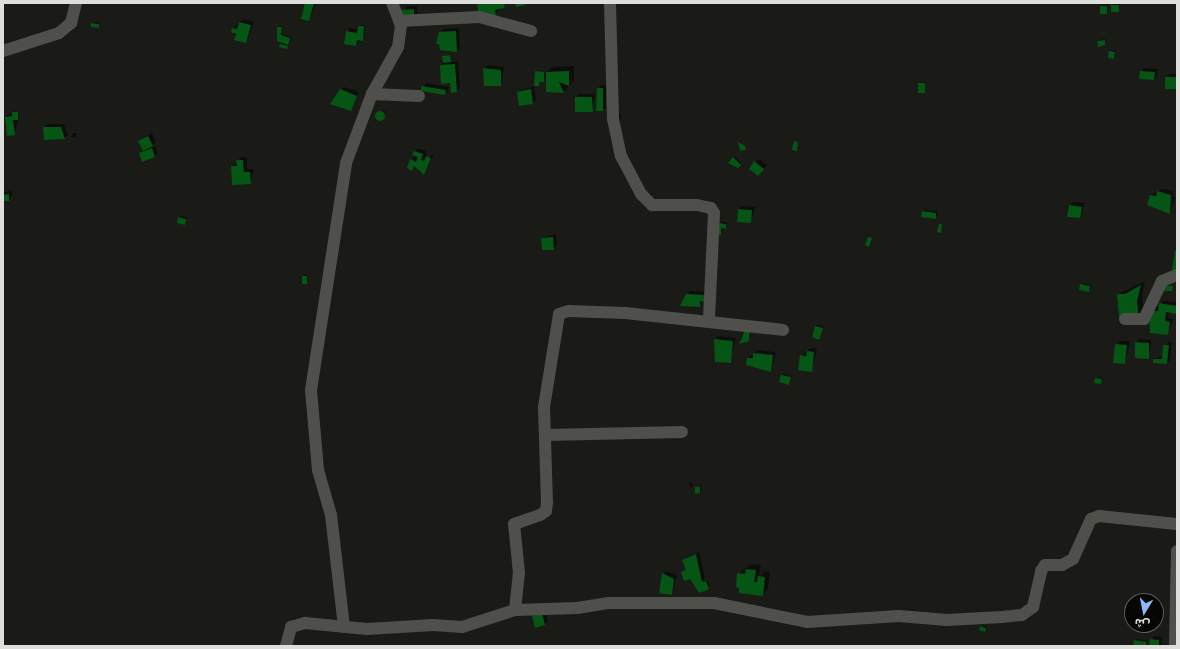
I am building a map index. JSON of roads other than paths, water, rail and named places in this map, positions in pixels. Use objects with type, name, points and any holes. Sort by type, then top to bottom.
[{"type":"street","points":[[3,51],[59,33],[71,23],[76,3]]},
{"type":"street","points":[[344,627],[331,515],[318,470],[311,390],[346,163],[372,94],[394,58],[401,34],[399,21],[392,3]]},
{"type":"street","points":[[610,3],[613,119],[621,156],[640,194],[652,205],[697,205],[710,208],[714,213],[709,320]]},
{"type":"street","points":[[399,21],[479,17],[531,31]]},
{"type":"street","points":[[372,94],[418,96]]},
{"type":"street","points":[[1125,320],[1144,319],[1162,281],[1177,275]]},
{"type":"street","points":[[515,610],[519,573],[514,524],[546,511],[544,407],[559,314],[569,311],[709,320],[783,330]]},
{"type":"street","points":[[545,435],[682,432]]},
{"type":"street","points":[[286,646],[291,627],[305,623],[344,627],[433,624],[462,627],[515,610],[638,602],[714,603],[807,622],[899,616],[946,620],[1002,617],[1022,614],[1034,607],[1041,571],[1045,565],[1062,565],[1073,559],[1091,519],[1099,516],[1177,524]]},
{"type":"street","points":[[1175,646],[1177,551]]}]
